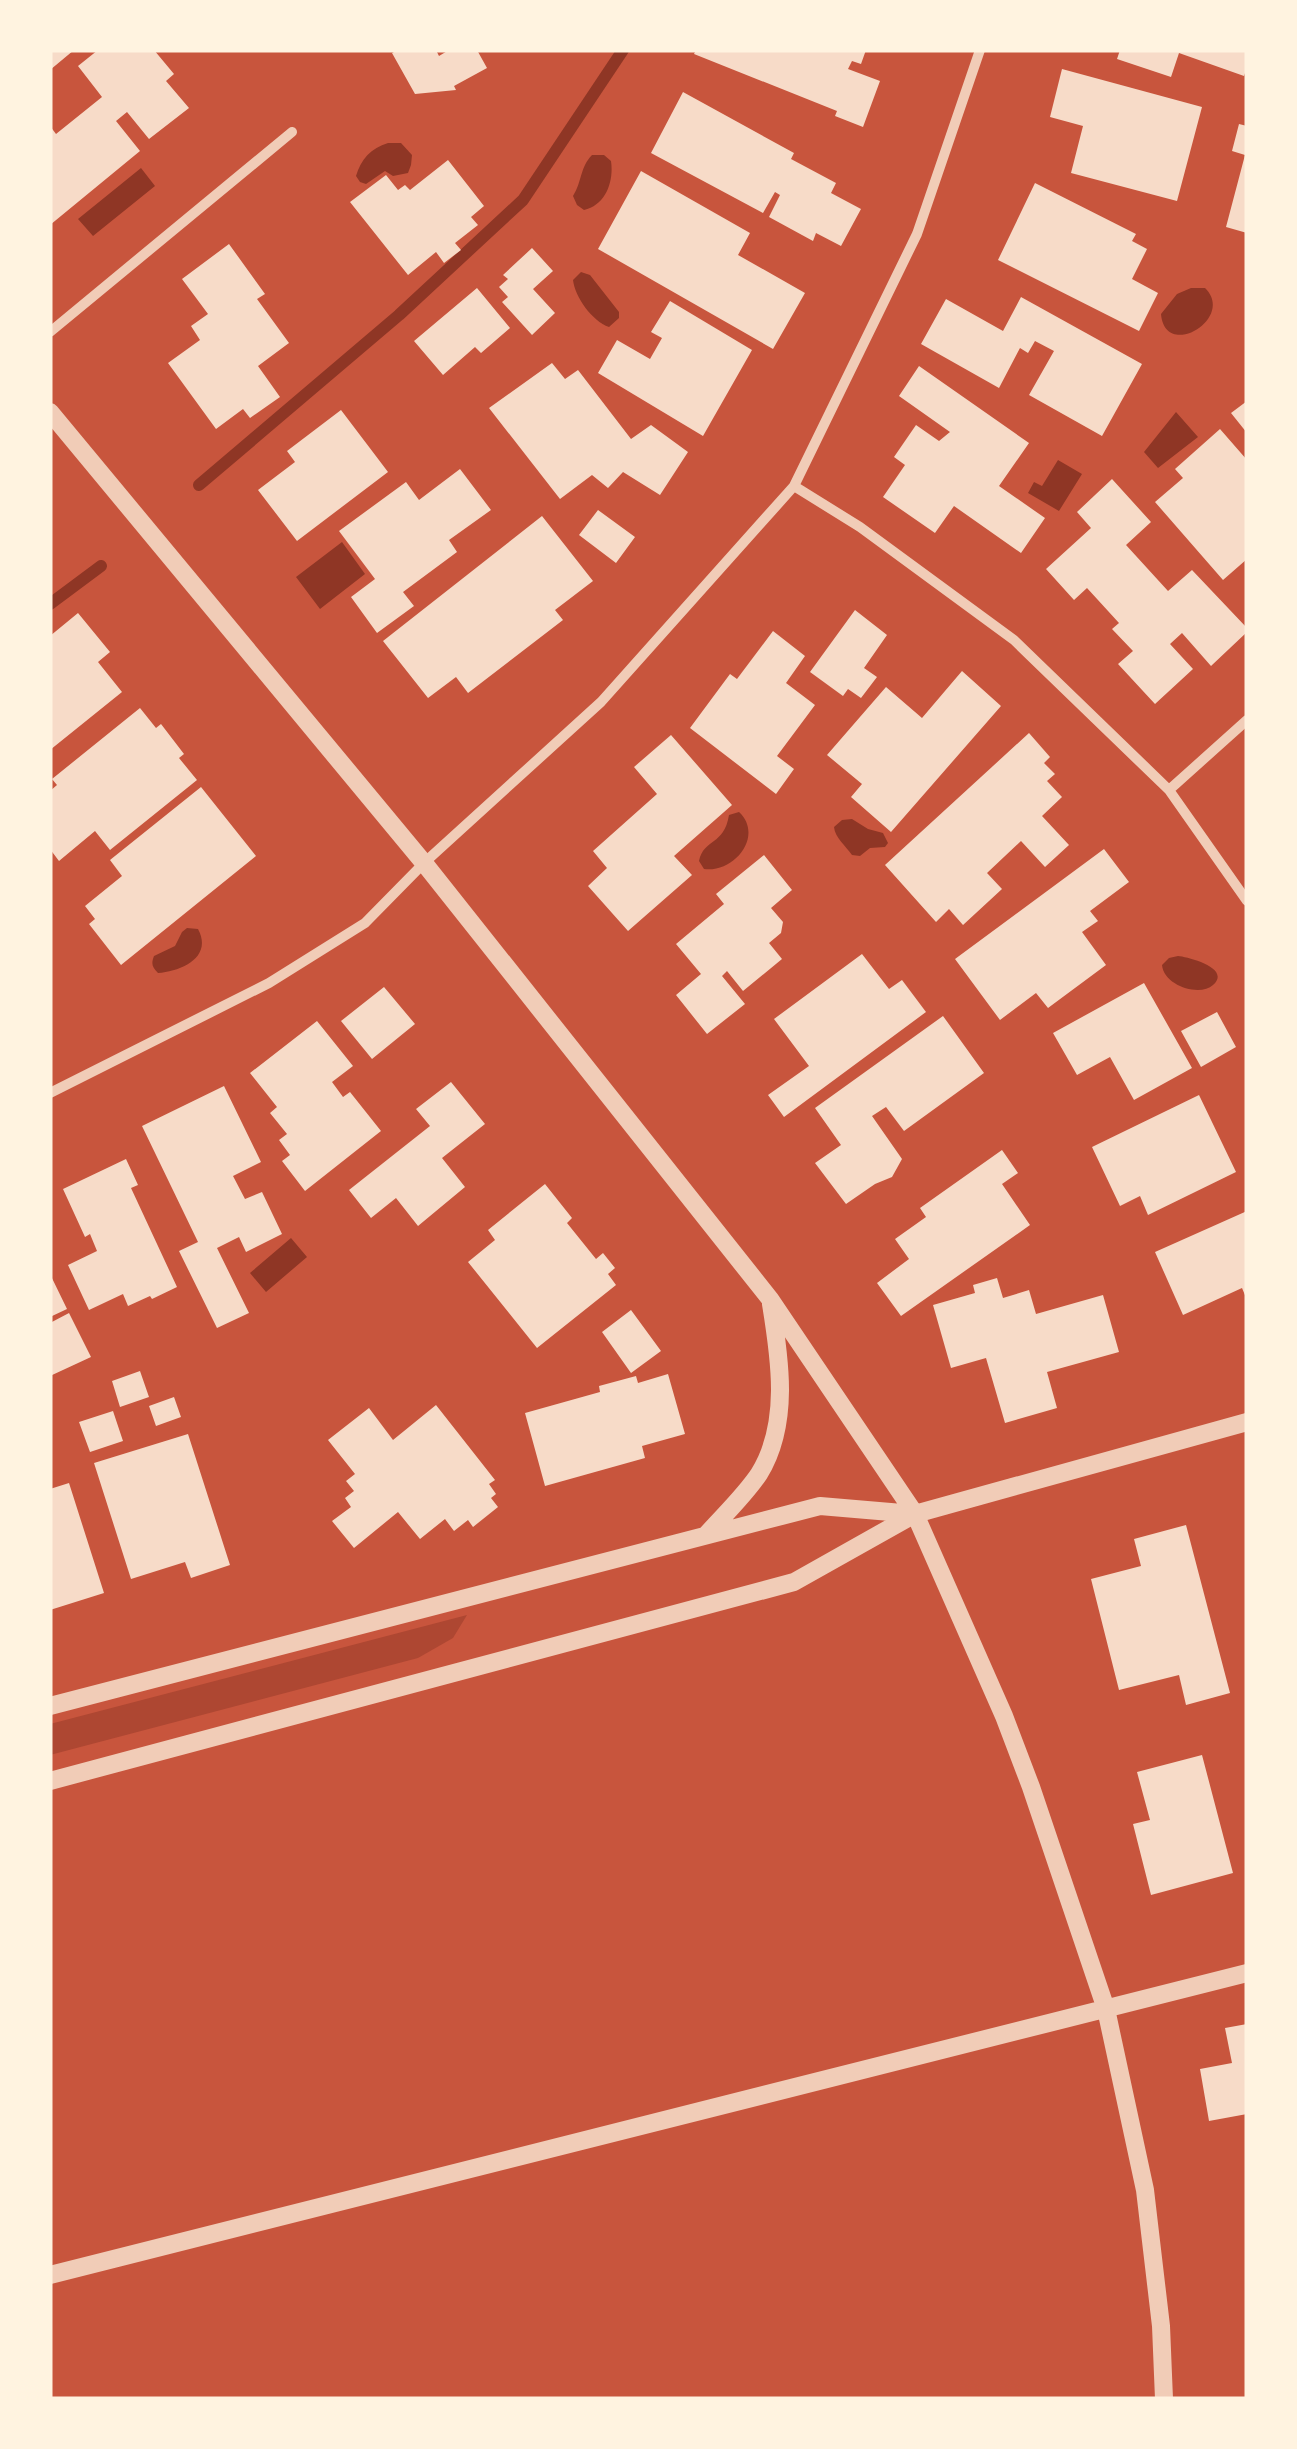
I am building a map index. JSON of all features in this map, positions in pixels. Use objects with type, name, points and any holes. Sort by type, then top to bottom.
[{"type":"street","points":[[50,1093],[269,983],[365,923],[424,863],[601,702],[794,486],[917,234],[980,50]]},
{"type":"street","points":[[50,332],[292,132]]},
{"type":"street","points":[[50,412],[424,863],[770,1299],[914,1514],[1032,1787],[1106,2009],[1145,2190],[1175,2399]]},
{"type":"street","points":[[794,486],[860,527],[1014,640],[1169,790],[1247,901]]},
{"type":"street","points":[[1169,790],[1247,720]]},
{"type":"street","points":[[707,1534],[758,1475],[777,1423],[781,1363],[770,1299]]},
{"type":"street","points":[[50,1781],[794,1582],[914,1514],[1247,1422]]},
{"type":"street","points":[[50,1706],[820,1506],[914,1514]]},
{"type":"street","points":[[50,2274],[1247,1973]]},
{"type":"street","points":[[1162,2326],[1164,2399]]},
{"type":"shaded area","points":[[388,143],[401,143],[412,155],[408,173],[393,176],[385,171],[366,184],[360,182],[356,176],[364,159]]},
{"type":"shaded area","points":[[592,155],[604,155],[611,161],[611,176],[603,198],[584,210],[573,196]]},
{"type":"shaded area","points":[[141,168],[155,186],[93,236],[78,219]]},
{"type":"shaded area","points":[[581,272],[590,275],[619,312],[619,318],[609,327],[585,308],[577,294],[573,280]]},
{"type":"shaded area","points":[[1205,288],[1212,300],[1212,311],[1196,330],[1174,334],[1165,328],[1161,314],[1177,294]]},
{"type":"shaded area","points":[[1176,412],[1198,437],[1158,468],[1144,452]]},
{"type":"shaded area","points":[[1058,460],[1082,474],[1059,511],[1028,493],[1034,482],[1042,486]]},
{"type":"shaded area","points":[[342,542],[365,574],[320,609],[296,577]]},
{"type":"shaded area","points":[[739,812],[748,831],[742,851],[726,865],[704,869],[699,861],[705,848],[723,832],[729,815]]},
{"type":"shaded area","points":[[852,819],[883,833],[888,843],[885,847],[852,855],[834,827],[842,820]]},
{"type":"shaded area","points":[[187,928],[198,929],[202,939],[198,955],[185,966],[158,973],[153,965],[154,956],[175,946]]},
{"type":"shaded area","points":[[1178,956],[1213,969],[1217,979],[1213,985],[1192,989],[1169,979],[1162,965]]},
{"type":"shaded area","points":[[291,1238],[307,1257],[266,1292],[250,1273]]},
{"type":"shaded area","points":[[467,1615],[453,1638],[418,1658],[50,1755],[50,1724]]},
{"type":"building","points":[[50,50],[74,50],[50,70]]},
{"type":"building","points":[[98,50],[154,50],[174,74],[166,81],[189,108],[149,139],[127,112],[116,121],[140,151],[50,225],[50,126],[56,134],[102,97],[78,66]]},
{"type":"building","points":[[436,50],[439,56],[449,50],[477,50],[487,68],[454,86],[456,90],[415,94],[392,53]]},
{"type":"building","points":[[696,50],[866,50],[861,64],[852,61],[848,69],[880,81],[863,127],[835,116],[837,111],[694,54]]},
{"type":"building","points":[[1120,50],[1247,50],[1247,67],[1244,76],[1179,53],[1171,77],[1117,59]]},
{"type":"building","points":[[1062,69],[1202,107],[1177,201],[1071,173],[1083,126],[1050,117]]},
{"type":"building","points":[[683,92],[794,153],[791,159],[836,183],[831,193],[861,209],[841,246],[816,233],[813,241],[769,217],[780,195],[775,192],[763,213],[651,153]]},
{"type":"building","points":[[1239,124],[1247,126],[1247,233],[1226,227],[1245,155],[1232,151]]},
{"type":"building","points":[[448,160],[484,206],[471,217],[478,225],[455,243],[461,250],[444,263],[436,252],[408,275],[350,202],[386,175],[398,190],[405,185],[410,190]]},
{"type":"building","points":[[641,171],[750,233],[738,255],[805,293],[773,349],[598,249]]},
{"type":"building","points":[[1035,183],[1136,234],[1132,241],[1147,249],[1132,279],[1158,293],[1139,331],[998,260]]},
{"type":"building","points":[[229,244],[265,294],[257,299],[289,343],[258,366],[280,397],[250,418],[243,409],[216,429],[168,363],[200,340],[191,326],[208,314],[182,279]]},
{"type":"building","points":[[532,248],[553,271],[533,289],[555,313],[532,335],[502,302],[508,297],[499,287],[508,279],[503,275]]},
{"type":"building","points":[[477,288],[510,328],[481,353],[475,347],[443,375],[414,341]]},
{"type":"building","points":[[1021,297],[1142,364],[1102,436],[1029,395],[1054,351],[1035,341],[1028,353],[1020,348],[999,388],[921,344],[946,299],[1003,331]]},
{"type":"building","points":[[670,301],[752,350],[703,436],[598,373],[617,340],[650,359],[662,338],[651,332]]},
{"type":"building","points":[[552,363],[565,379],[578,370],[631,439],[651,425],[688,452],[660,495],[623,472],[608,488],[592,475],[560,499],[489,408]]},
{"type":"building","points":[[919,366],[1029,443],[999,486],[1045,518],[1021,553],[954,506],[935,533],[883,497],[905,465],[894,457],[916,425],[939,441],[950,432],[899,396]]},
{"type":"building","points":[[1247,401],[1247,433],[1231,413]]},
{"type":"building","points":[[341,410],[388,472],[297,541],[258,490],[295,462],[287,451]]},
{"type":"building","points":[[1220,429],[1247,460],[1247,559],[1223,580],[1155,502],[1183,478],[1175,469]]},
{"type":"building","points":[[460,469],[491,510],[449,540],[457,552],[403,592],[414,606],[377,633],[351,597],[375,579],[339,531],[406,482],[419,500]]},
{"type":"building","points":[[1112,479],[1151,522],[1126,545],[1168,591],[1192,570],[1247,628],[1211,666],[1182,633],[1170,644],[1193,669],[1155,704],[1118,664],[1133,651],[1112,629],[1119,623],[1087,588],[1074,600],[1046,569],[1091,528],[1077,512]]},
{"type":"building","points":[[598,510],[635,537],[616,563],[579,535]]},
{"type":"building","points":[[542,516],[593,581],[555,610],[563,620],[468,693],[456,677],[428,698],[383,641]]},
{"type":"building","points":[[855,610],[887,635],[864,668],[877,677],[861,698],[848,689],[843,696],[810,672]]},
{"type":"building","points":[[78,613],[110,652],[98,662],[122,692],[50,750],[50,636]]},
{"type":"building","points":[[773,631],[805,656],[786,683],[815,705],[777,756],[794,769],[776,794],[690,728],[730,674],[737,679]]},
{"type":"building","points":[[962,671],[1001,706],[891,832],[851,797],[862,784],[827,755],[886,687],[922,718]]},
{"type":"building","points":[[140,708],[156,728],[161,724],[184,754],[179,758],[197,780],[110,850],[95,831],[59,861],[50,849],[50,791],[57,785],[52,779]]},
{"type":"building","points":[[1029,733],[1050,757],[1044,763],[1055,774],[1047,781],[1062,797],[1042,816],[1069,845],[1045,867],[1021,841],[987,873],[1002,889],[963,925],[949,909],[936,922],[885,865]]},
{"type":"building","points":[[671,735],[732,805],[674,856],[692,875],[628,931],[588,886],[607,868],[593,851],[657,794],[634,767]]},
{"type":"building","points":[[201,787],[256,856],[121,965],[89,924],[95,919],[85,906],[122,876],[110,860]]},
{"type":"building","points":[[1104,849],[1129,882],[1090,911],[1098,921],[1082,932],[1106,965],[1048,1008],[1036,993],[1000,1020],[955,959]]},
{"type":"building","points":[[764,855],[792,890],[771,908],[783,922],[781,933],[769,943],[782,959],[743,991],[727,971],[722,976],[745,1004],[707,1034],[676,995],[701,974],[676,944],[724,904],[716,894]]},
{"type":"building","points":[[862,954],[889,989],[902,980],[926,1012],[784,1117],[768,1095],[809,1066],[774,1019]]},
{"type":"building","points":[[1144,983],[1192,1068],[1134,1100],[1110,1057],[1077,1075],[1053,1033]]},
{"type":"building","points":[[384,987],[415,1024],[372,1059],[341,1021]]},
{"type":"building","points":[[1217,1012],[1236,1047],[1201,1067],[1181,1031]]},
{"type":"building","points":[[943,1016],[984,1073],[904,1131],[886,1107],[872,1116],[902,1159],[892,1177],[846,1204],[815,1163],[841,1145],[815,1108]]},
{"type":"building","points":[[317,1021],[353,1066],[332,1082],[343,1097],[350,1092],[381,1131],[305,1191],[282,1161],[290,1155],[279,1140],[287,1134],[270,1113],[277,1107],[250,1073]]},
{"type":"building","points":[[451,1082],[485,1124],[442,1158],[465,1187],[418,1226],[396,1198],[371,1218],[349,1190],[430,1126],[416,1109]]},
{"type":"building","points":[[224,1086],[261,1162],[233,1176],[245,1199],[262,1192],[282,1234],[246,1252],[239,1237],[217,1248],[249,1313],[217,1328],[179,1251],[198,1242],[142,1126]]},
{"type":"building","points":[[1199,1095],[1236,1172],[1148,1215],[1140,1196],[1120,1206],[1092,1147]]},
{"type":"building","points":[[1002,1150],[1018,1173],[1002,1184],[1030,1225],[901,1316],[877,1283],[909,1259],[895,1239],[926,1217],[920,1208]]},
{"type":"building","points":[[126,1159],[138,1185],[131,1188],[177,1287],[128,1306],[123,1294],[89,1310],[68,1265],[97,1251],[90,1234],[85,1237],[63,1189]]},
{"type":"building","points":[[545,1184],[572,1218],[567,1223],[596,1259],[603,1253],[615,1268],[608,1274],[616,1285],[537,1348],[468,1262],[495,1240],[488,1230]]},
{"type":"building","points":[[1247,1211],[1247,1300],[1242,1288],[1183,1315],[1155,1252]]},
{"type":"building","points":[[50,1274],[67,1309],[50,1317]]},
{"type":"building","points":[[997,1278],[1003,1298],[1029,1290],[1036,1314],[1103,1295],[1119,1352],[1047,1372],[1057,1408],[1005,1423],[986,1358],[951,1368],[933,1305],[975,1293],[973,1285]]},
{"type":"building","points":[[631,1310],[661,1351],[631,1373],[602,1332]]},
{"type":"building","points":[[69,1313],[91,1357],[50,1376],[50,1323]]},
{"type":"building","points":[[140,1371],[149,1397],[120,1407],[112,1381]]},
{"type":"building","points":[[668,1374],[685,1434],[642,1446],[645,1458],[545,1486],[525,1413],[600,1392],[599,1386],[636,1376],[638,1383]]},
{"type":"building","points":[[174,1397],[181,1417],[156,1426],[149,1406]]},
{"type":"building","points":[[436,1405],[495,1480],[489,1484],[496,1494],[491,1498],[498,1507],[473,1527],[468,1520],[454,1531],[445,1519],[420,1539],[398,1512],[354,1548],[332,1521],[351,1507],[345,1498],[354,1491],[346,1481],[355,1474],[328,1440],[369,1408],[393,1440]]},
{"type":"building","points":[[113,1411],[123,1441],[90,1452],[79,1422]]},
{"type":"building","points":[[188,1434],[230,1565],[191,1578],[185,1562],[131,1579],[94,1463]]},
{"type":"building","points":[[69,1483],[104,1593],[50,1610],[50,1489]]},
{"type":"building","points":[[1186,1525],[1230,1693],[1186,1705],[1179,1675],[1119,1690],[1091,1579],[1141,1566],[1134,1539]]},
{"type":"building","points":[[1202,1755],[1233,1873],[1151,1895],[1133,1824],[1150,1820],[1137,1772]]},
{"type":"building","points":[[1247,2024],[1247,2114],[1209,2121],[1200,2069],[1232,2063],[1225,2028]]},
{"type":"waterway","points":[[199,485],[399,315],[523,200],[623,50]]},
{"type":"waterway","points":[[50,604],[101,566]]}]
